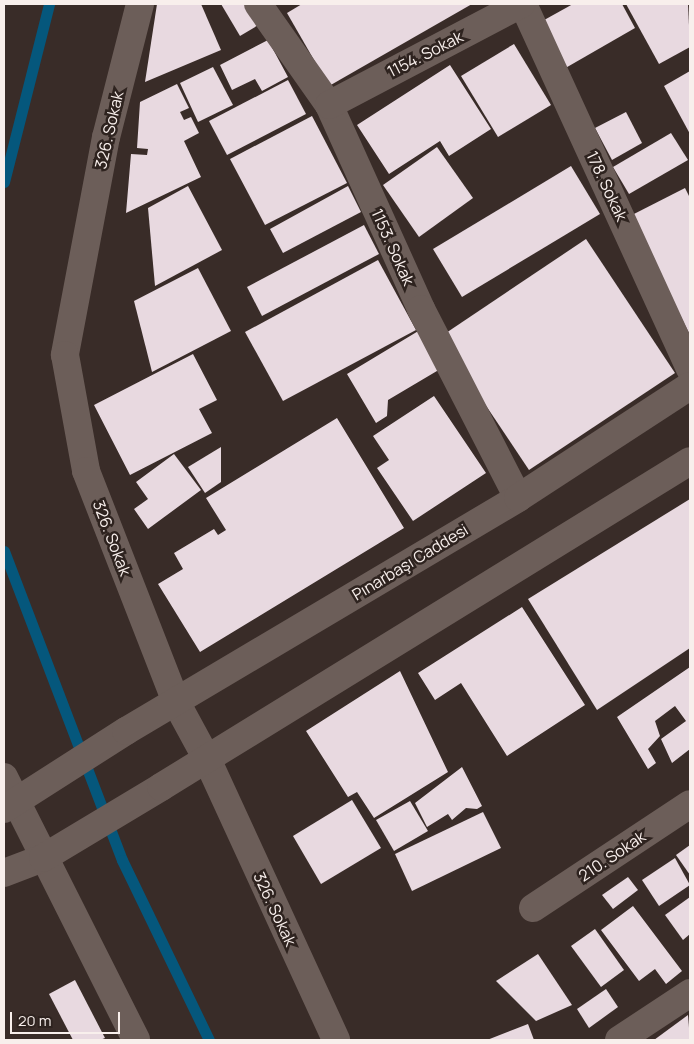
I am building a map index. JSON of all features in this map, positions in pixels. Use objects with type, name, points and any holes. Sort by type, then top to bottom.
[{"type":"street","name":"326. Sokak","points":[[140,4],[106,137],[65,355],[86,471],[176,702],[206,759],[336,1040]]},
{"type":"street","name":"1153. Sokak","points":[[258,4],[329,105],[421,308],[518,498]]},
{"type":"street","name":"1154. Sokak","points":[[329,105],[522,4]]},
{"type":"street","name":"178. Sokak","points":[[522,4],[690,369]]},
{"type":"street","name":"Pınarbaşı Caddesi","points":[[7,795],[176,702],[518,498],[690,386]]},
{"type":"street","points":[[4,873],[43,858],[690,461]]},
{"type":"street","points":[[7,795],[43,858],[136,1040]]},
{"type":"street","name":"210. Sokak","points":[[533,908],[690,804]]},
{"type":"street","points":[[619,1040],[690,993]]},
{"type":"building","points":[[157,4],[201,4],[221,50],[145,82]]},
{"type":"building","points":[[221,4],[248,4],[260,24],[240,36]]},
{"type":"building","points":[[302,4],[472,4],[329,86],[287,13]]},
{"type":"building","points":[[573,4],[622,4],[635,28],[562,70],[537,24]]},
{"type":"building","points":[[626,4],[688,4],[690,47],[659,64]]},
{"type":"building","points":[[268,40],[288,77],[262,91],[255,79],[232,90],[220,65]]},
{"type":"building","points":[[514,44],[551,105],[498,137],[461,76]]},
{"type":"building","points":[[450,65],[491,129],[449,156],[440,141],[389,174],[357,125]]},
{"type":"building","points":[[213,67],[233,105],[198,122],[180,83]]},
{"type":"building","points":[[690,71],[690,134],[664,86]]},
{"type":"building","points":[[288,80],[306,114],[227,155],[209,121]]},
{"type":"building","points":[[177,84],[189,108],[180,112],[184,120],[191,117],[199,133],[184,141],[201,177],[126,213],[131,154],[147,155],[148,149],[137,148],[140,102]]},
{"type":"building","points":[[626,112],[642,143],[612,160],[595,128]]},
{"type":"building","points":[[312,116],[347,183],[265,225],[230,159]]},
{"type":"building","points":[[671,133],[688,160],[629,194],[613,167]]},
{"type":"building","points":[[437,147],[473,198],[419,237],[383,185]]},
{"type":"building","points":[[571,166],[600,214],[462,297],[433,249]]},
{"type":"building","points":[[188,186],[222,250],[155,286],[148,208]]},
{"type":"building","points":[[348,186],[361,212],[283,253],[270,229]]},
{"type":"building","points":[[685,188],[690,198],[690,335],[630,216]]},
{"type":"building","points":[[364,225],[379,254],[262,316],[247,287]]},
{"type":"building","points":[[586,239],[675,373],[529,470],[440,337]]},
{"type":"building","points":[[378,260],[416,330],[283,401],[245,332]]},
{"type":"building","points":[[198,268],[231,331],[152,372],[134,301]]},
{"type":"building","points":[[420,330],[442,368],[388,400],[387,416],[376,423],[347,374]]},
{"type":"building","points":[[193,354],[217,400],[199,409],[212,433],[130,475],[94,405]]},
{"type":"building","points":[[434,396],[486,473],[413,521],[377,468],[389,460],[373,436]]},
{"type":"building","points":[[337,418],[404,528],[200,652],[158,584],[183,569],[174,553],[214,529],[218,535],[226,530],[206,498]]},
{"type":"building","points":[[221,447],[221,482],[205,493],[188,467]]},
{"type":"building","points":[[174,454],[201,490],[148,529],[134,509],[148,499],[136,482]]},
{"type":"building","points":[[690,499],[690,648],[597,710],[528,599]]},
{"type":"building","points":[[522,607],[585,705],[507,756],[461,683],[435,700],[418,673]]},
{"type":"building","points":[[690,667],[690,749],[672,763],[661,739],[686,721],[675,706],[655,721],[660,736],[648,749],[656,763],[648,769],[617,717]]},
{"type":"building","points":[[400,671],[448,772],[374,818],[357,792],[348,797],[306,731]]},
{"type":"building","points":[[462,767],[482,806],[477,809],[466,808],[452,820],[448,814],[427,827],[415,803]]},
{"type":"building","points":[[352,800],[381,848],[321,884],[293,836]]},
{"type":"building","points":[[410,801],[428,831],[394,851],[376,820]]},
{"type":"building","points":[[483,812],[501,848],[412,891],[395,854]]},
{"type":"building","points":[[690,845],[690,875],[676,855]]},
{"type":"building","points":[[675,858],[690,885],[659,906],[642,880]]},
{"type":"building","points":[[628,877],[638,890],[613,909],[602,895]]},
{"type":"building","points":[[690,897],[690,934],[683,940],[665,915]]},
{"type":"building","points":[[633,906],[682,971],[666,984],[655,969],[639,981],[601,930]]},
{"type":"building","points":[[595,929],[624,970],[601,987],[571,946]]},
{"type":"building","points":[[538,954],[572,1005],[536,1021],[496,981]]},
{"type":"building","points":[[75,980],[105,1038],[100,1040],[73,1040],[49,994]]},
{"type":"building","points":[[606,989],[618,1007],[589,1028],[577,1009]]},
{"type":"building","points":[[688,1015],[690,1040],[654,1040]]},
{"type":"building","points":[[528,1024],[534,1040],[487,1040]]},
{"type":"waterway","points":[[4,182],[49,4]]},
{"type":"waterway","points":[[4,551],[122,860],[209,1040]]}]
